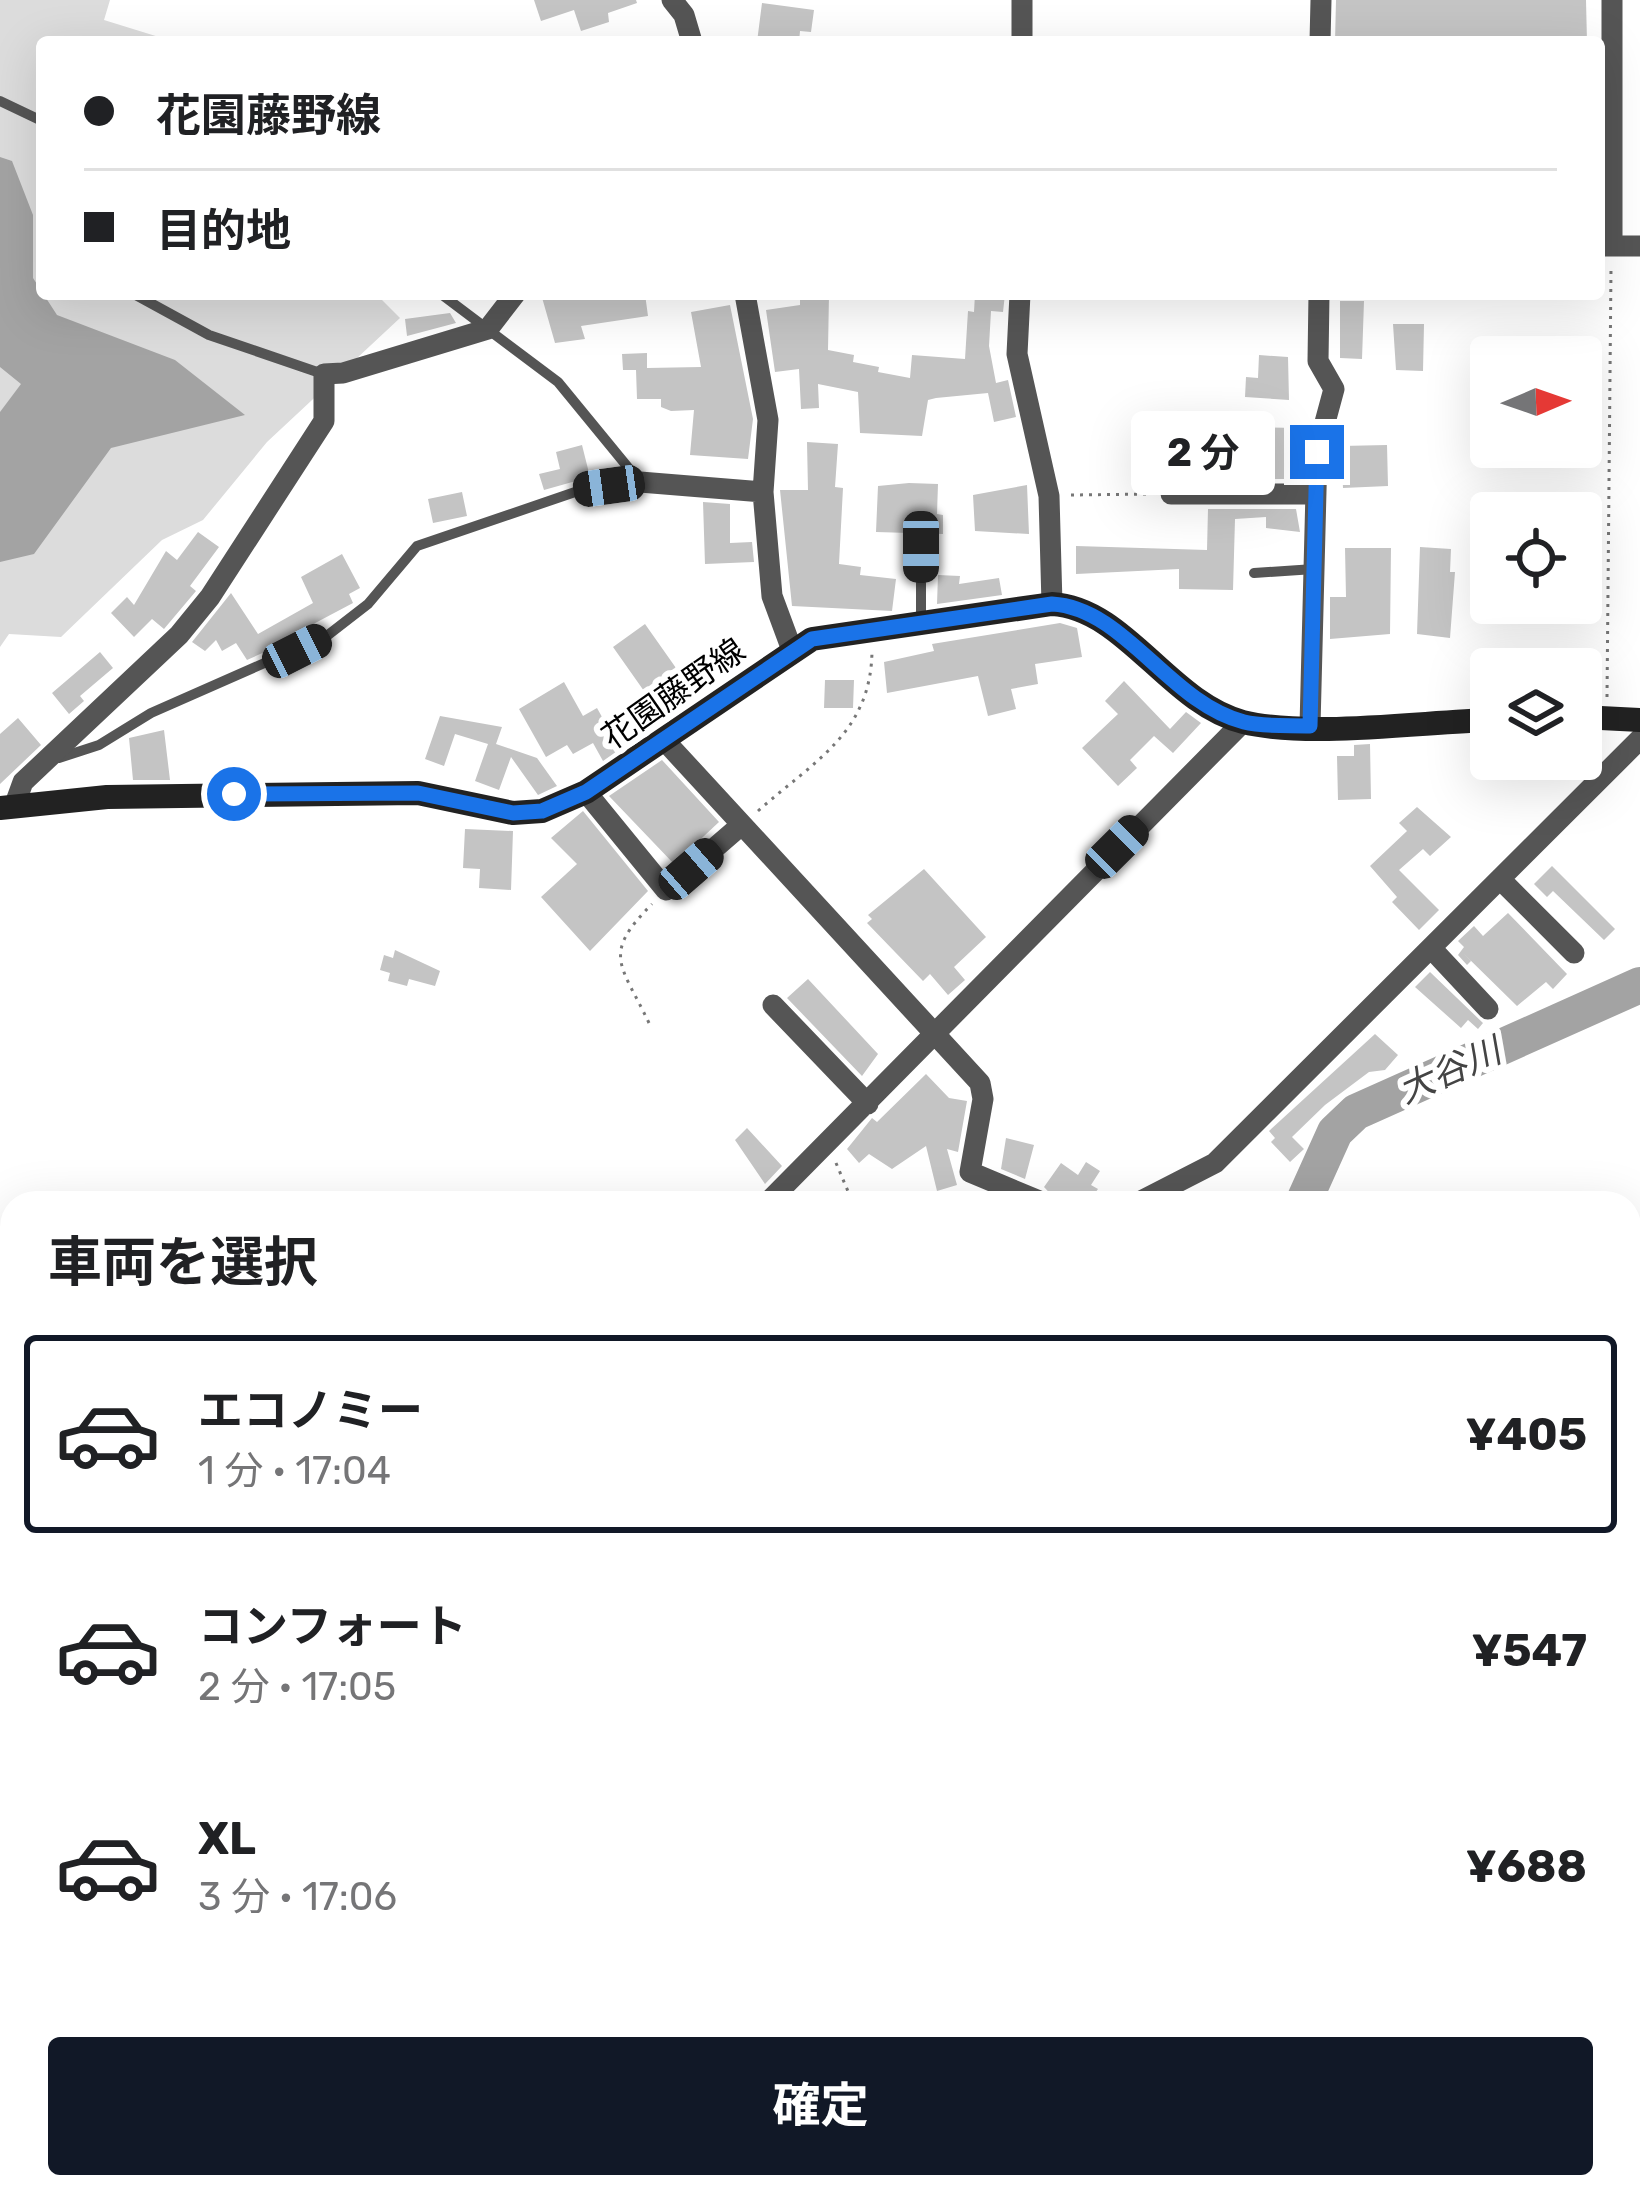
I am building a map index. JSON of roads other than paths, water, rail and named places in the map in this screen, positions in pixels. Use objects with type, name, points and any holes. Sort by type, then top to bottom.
[{"type":"main road","name":"花園藤野線","points":[[7,806],[107,797],[418,793],[513,813],[542,811],[586,792],[812,639],[1052,604]]},
{"type":"main road","points":[[1052,604],[1086,610],[1192,697],[1243,722],[1310,726],[1470,721]]},
{"type":"main road","points":[[1602,716],[1640,720]]},
{"type":"street","points":[[1022,0],[1022,36]]},
{"type":"street","points":[[1320,36],[1321,0]]},
{"type":"street","points":[[1612,0],[1605,246],[1640,246]]},
{"type":"street","points":[[681,5],[690,36]]},
{"type":"street","points":[[7,806],[23,782],[179,635],[210,597],[324,421],[324,374],[343,373],[488,329],[510,300]]},
{"type":"street","points":[[746,300],[767,420],[763,492],[772,596],[792,650]]},
{"type":"street","points":[[1020,300],[1017,354],[1049,496],[1052,604]]},
{"type":"street","points":[[1310,726],[1317,452],[1334,389],[1318,361],[1319,300]]},
{"type":"street","points":[[640,482],[763,492]]},
{"type":"street","points":[[1171,494],[1316,494]]},
{"type":"street","points":[[779,1191],[1243,722]]},
{"type":"street","points":[[1160,1191],[1215,1163],[1640,739]]},
{"type":"street","points":[[665,741],[740,827],[938,1032],[980,1083],[983,1099],[970,1172],[1015,1191]]},
{"type":"street","points":[[586,792],[666,890],[740,827]]},
{"type":"street","points":[[1500,879],[1574,953]]},
{"type":"street","points":[[1431,948],[1488,1009]]},
{"type":"street","points":[[773,1006],[868,1104]]},
{"type":"lane","points":[[0,101],[36,118]]},
{"type":"lane","points":[[145,300],[209,335],[324,374]]},
{"type":"lane","points":[[450,300],[558,382],[640,482]]},
{"type":"lane","points":[[44,762],[99,746],[151,713],[328,635],[368,604],[417,545],[578,491],[640,482]]},
{"type":"lane","points":[[920,624],[921,547]]},
{"type":"lane","points":[[1253,573],[1314,568]]},
{"type":"waterway","name":"大谷川","points":[[1308,1191],[1335,1132],[1356,1112],[1640,985]]}]
